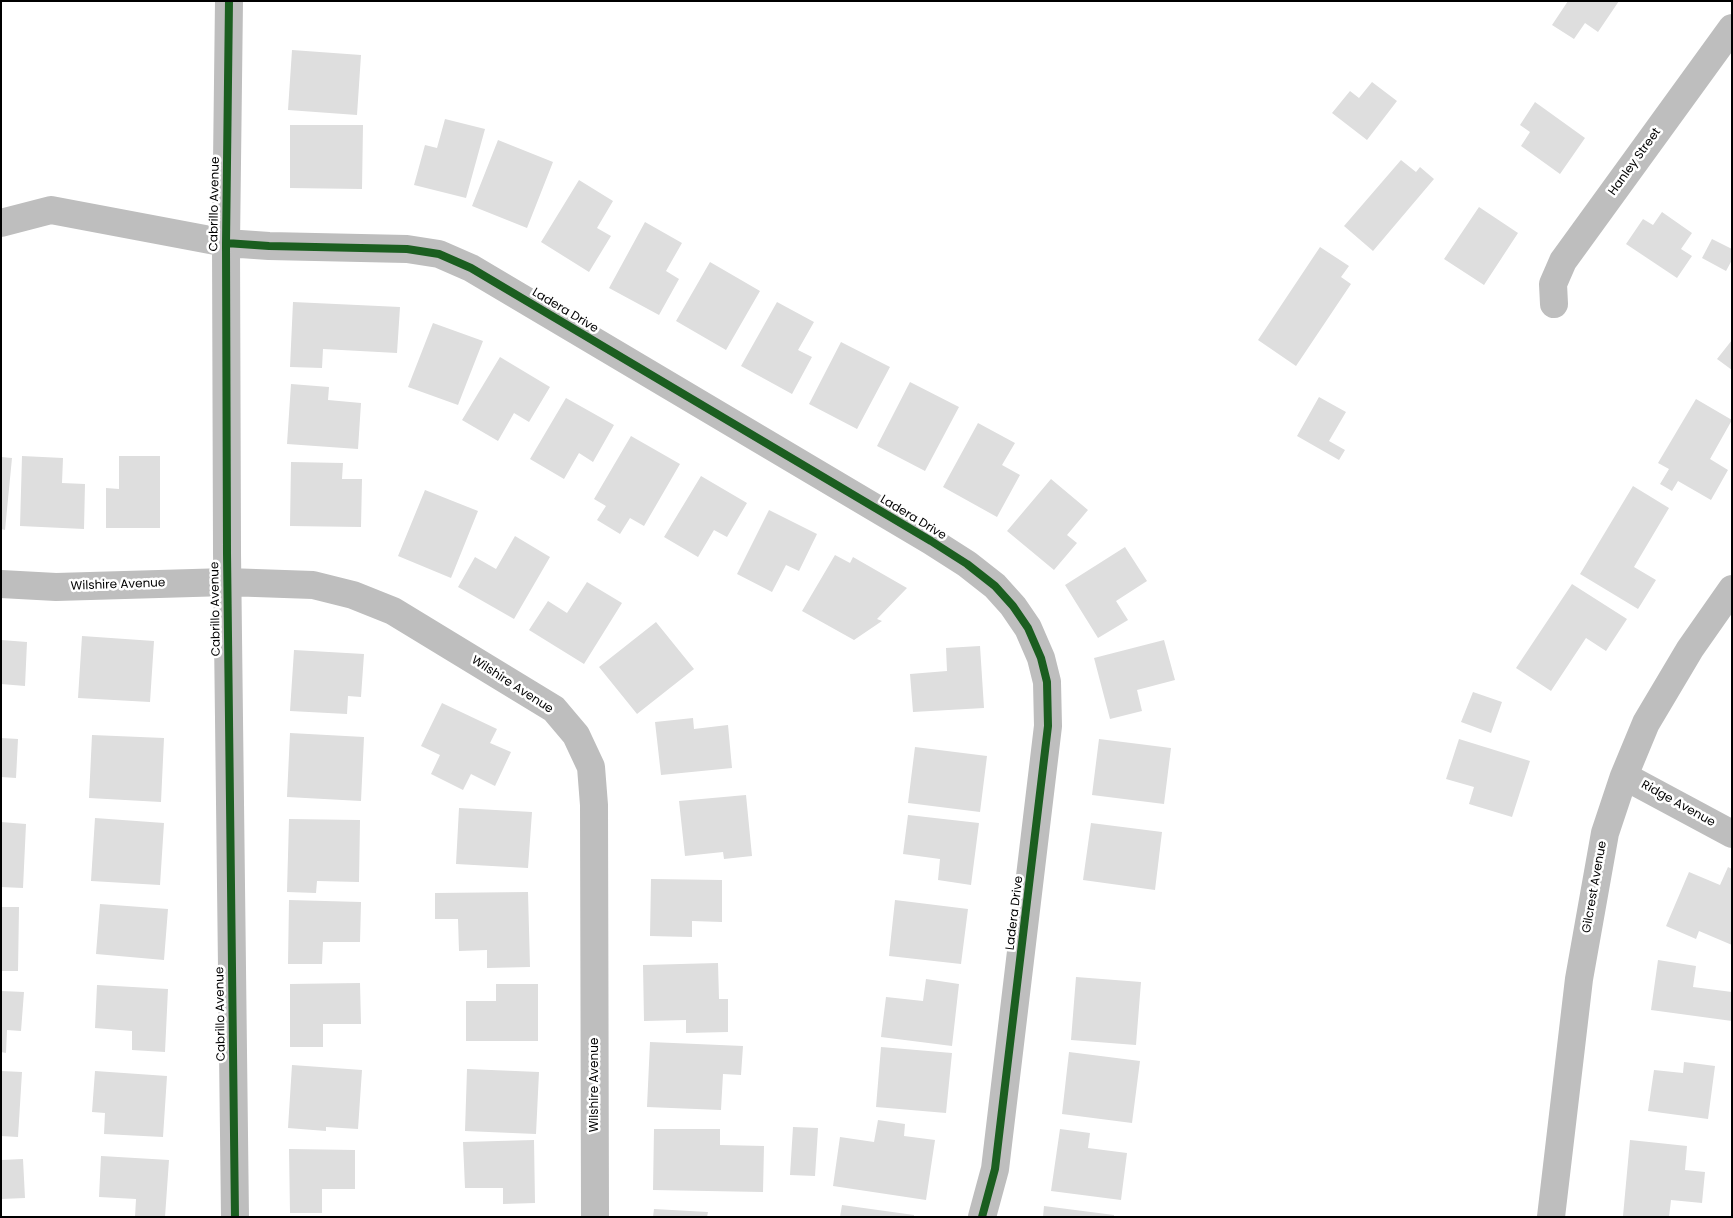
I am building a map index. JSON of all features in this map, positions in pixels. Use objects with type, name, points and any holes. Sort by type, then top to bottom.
[{"type":"street","name":"Cabrillo Avenue","points":[[229,1],[226,243],[227,582],[235,1217]]},
{"type":"street","name":"Hanley Street","points":[[1554,304],[1553,284],[1563,261],[1732,28]]},
{"type":"street","name":"Ladera Drive","points":[[1,223],[51,210],[226,243],[268,246],[407,249],[439,254],[471,268],[931,541],[981,575],[1013,606],[1028,628],[1041,658],[1047,682],[1048,726],[995,1169],[982,1217]]},
{"type":"street","name":"Wilshire Avenue","points":[[1,584],[56,587],[227,582],[313,584],[353,595],[393,610],[554,709],[576,735],[591,767],[594,806],[595,1217]]},
{"type":"street","name":"Gilcrest Avenue","points":[[1551,1217],[1578,989],[1590,906],[1605,832],[1624,776],[1646,723],[1690,649],[1732,589]]},
{"type":"street","name":"Ridge Avenue","points":[[1624,776],[1732,834]]},
{"type":"building","points":[[1568,1],[1619,1],[1598,32],[1585,23],[1574,39],[1552,25]]},
{"type":"building","points":[[292,50],[361,55],[357,115],[288,110]]},
{"type":"building","points":[[1372,82],[1397,101],[1367,140],[1332,113],[1350,91],[1359,98]]},
{"type":"building","points":[[1535,102],[1585,138],[1560,174],[1521,146],[1530,132],[1520,125]]},
{"type":"building","points":[[445,119],[485,129],[466,198],[414,185],[425,145],[437,148]]},
{"type":"building","points":[[290,125],[363,125],[362,189],[290,188]]},
{"type":"building","points":[[498,140],[553,162],[527,228],[472,206]]},
{"type":"building","points":[[1401,160],[1416,172],[1420,167],[1434,179],[1373,251],[1344,226]]},
{"type":"building","points":[[579,180],[613,201],[597,228],[611,236],[589,272],[541,242]]},
{"type":"building","points":[[1479,207],[1518,233],[1484,285],[1444,259]]},
{"type":"building","points":[[1662,212],[1692,233],[1681,249],[1692,256],[1677,278],[1626,244],[1643,219],[1653,225]]},
{"type":"building","points":[[645,222],[682,243],[666,271],[679,279],[659,315],[609,288]]},
{"type":"building","points":[[1712,239],[1732,249],[1732,260],[1726,271],[1702,258]]},
{"type":"building","points":[[1320,247],[1349,266],[1341,277],[1351,284],[1296,366],[1258,340]]},
{"type":"building","points":[[710,262],[760,291],[726,350],[676,321]]},
{"type":"building","points":[[293,302],[400,307],[397,353],[323,349],[322,368],[290,367]]},
{"type":"building","points":[[777,302],[814,322],[798,350],[812,357],[792,394],[741,366]]},
{"type":"building","points":[[433,323],[483,341],[458,405],[408,387]]},
{"type":"building","points":[[1732,340],[1732,370],[1717,359]]},
{"type":"building","points":[[841,342],[890,367],[857,429],[809,404]]},
{"type":"building","points":[[500,357],[550,387],[529,422],[514,413],[498,441],[462,420]]},
{"type":"building","points":[[910,382],[959,407],[925,471],[877,446]]},
{"type":"building","points":[[291,384],[329,387],[328,400],[361,403],[358,449],[287,444]]},
{"type":"building","points":[[1319,397],[1346,412],[1329,441],[1345,450],[1339,460],[1297,436]]},
{"type":"building","points":[[566,398],[614,425],[593,462],[579,453],[564,479],[530,459]]},
{"type":"building","points":[[1696,399],[1732,420],[1710,459],[1728,470],[1711,500],[1678,481],[1672,491],[1660,484],[1669,469],[1658,463]]},
{"type":"building","points":[[978,423],[1015,443],[1002,465],[1020,475],[997,517],[943,487]]},
{"type":"building","points":[[631,436],[680,464],[644,526],[630,518],[620,534],[597,520],[606,506],[594,499]]},
{"type":"building","points":[[22,456],[63,458],[62,483],[85,484],[84,529],[20,526]]},
{"type":"building","points":[[119,456],[160,456],[160,528],[106,528],[106,488],[119,489]]},
{"type":"building","points":[[1,457],[12,458],[5,530],[1,529]]},
{"type":"building","points":[[291,462],[343,463],[342,479],[362,479],[361,527],[290,526]]},
{"type":"building","points":[[701,476],[747,503],[727,537],[714,530],[698,557],[664,537]]},
{"type":"building","points":[[1051,479],[1088,510],[1067,535],[1077,543],[1054,570],[1007,531]]},
{"type":"building","points":[[1633,486],[1669,508],[1634,567],[1656,580],[1638,609],[1580,574]]},
{"type":"building","points":[[425,490],[478,511],[451,578],[398,556]]},
{"type":"building","points":[[769,510],[817,534],[799,571],[786,565],[772,592],[737,574]]},
{"type":"building","points":[[515,536],[550,557],[514,619],[458,587],[475,557],[496,569]]},
{"type":"building","points":[[1125,547],[1147,581],[1116,601],[1128,620],[1098,638],[1065,585]]},
{"type":"building","points":[[835,555],[850,563],[853,557],[907,588],[877,619],[882,621],[854,640],[802,611]]},
{"type":"building","points":[[587,582],[622,603],[584,664],[529,630],[548,601],[567,613]]},
{"type":"building","points":[[1572,584],[1627,619],[1606,651],[1586,638],[1551,691],[1516,668]]},
{"type":"building","points":[[656,622],[694,669],[637,714],[599,667]]},
{"type":"building","points":[[82,636],[154,641],[150,702],[78,698]]},
{"type":"building","points":[[1,640],[27,642],[25,686],[1,684]]},
{"type":"building","points":[[1164,640],[1175,680],[1137,690],[1142,711],[1110,719],[1094,658]]},
{"type":"building","points":[[980,646],[984,708],[913,712],[910,674],[947,671],[946,648]]},
{"type":"building","points":[[294,650],[364,654],[361,697],[348,696],[347,714],[290,711]]},
{"type":"building","points":[[1473,692],[1502,702],[1491,733],[1461,722]]},
{"type":"building","points":[[442,703],[497,729],[490,743],[511,752],[495,786],[471,774],[463,790],[431,774],[440,755],[421,746]]},
{"type":"building","points":[[693,718],[694,729],[728,725],[732,768],[661,775],[655,722]]},
{"type":"building","points":[[290,733],[364,737],[361,801],[287,797]]},
{"type":"building","points":[[92,735],[164,738],[161,802],[89,798]]},
{"type":"building","points":[[1,738],[18,739],[16,778],[1,777]]},
{"type":"building","points":[[1099,739],[1171,748],[1164,804],[1092,795]]},
{"type":"building","points":[[1459,739],[1530,761],[1512,817],[1469,804],[1474,787],[1446,779]]},
{"type":"building","points":[[915,747],[987,756],[980,812],[908,803]]},
{"type":"building","points":[[746,795],[752,856],[724,859],[723,852],[685,856],[679,801]]},
{"type":"building","points":[[459,808],[532,812],[528,868],[456,864]]},
{"type":"building","points":[[908,815],[979,823],[971,885],[938,880],[940,859],[903,854]]},
{"type":"building","points":[[95,818],[164,823],[160,885],[91,881]]},
{"type":"building","points":[[289,819],[360,820],[359,882],[317,881],[316,893],[287,892]]},
{"type":"building","points":[[1,822],[26,824],[23,888],[1,887]]},
{"type":"building","points":[[1091,823],[1162,832],[1155,890],[1083,880]]},
{"type":"building","points":[[1728,867],[1732,869],[1732,945],[1699,931],[1696,939],[1666,926],[1689,872],[1720,885]]},
{"type":"building","points":[[651,879],[722,880],[722,922],[692,921],[692,937],[650,936]]},
{"type":"building","points":[[528,892],[530,967],[487,968],[487,950],[459,951],[458,919],[435,919],[435,893]]},
{"type":"building","points":[[289,900],[361,902],[360,942],[323,942],[322,964],[288,964]]},
{"type":"building","points":[[895,900],[968,909],[961,964],[889,956]]},
{"type":"building","points":[[100,904],[168,909],[164,960],[96,954]]},
{"type":"building","points":[[1,907],[19,907],[18,971],[1,971]]},
{"type":"building","points":[[1658,960],[1696,966],[1693,987],[1732,992],[1732,1021],[1651,1010]]},
{"type":"building","points":[[718,963],[719,999],[728,999],[728,1032],[686,1033],[686,1020],[644,1021],[643,965]]},
{"type":"building","points":[[1076,977],[1141,982],[1136,1045],[1071,1040]]},
{"type":"building","points":[[926,979],[959,984],[952,1046],[881,1037],[886,997],[923,1001]]},
{"type":"building","points":[[360,983],[361,1024],[323,1024],[323,1047],[290,1047],[290,984]]},
{"type":"building","points":[[496,984],[538,984],[538,1041],[466,1041],[466,1001],[496,1001]]},
{"type":"building","points":[[97,985],[168,989],[165,1052],[132,1050],[132,1031],[95,1028]]},
{"type":"building","points":[[1,991],[24,992],[21,1031],[7,1030],[6,1053],[1,1052]]},
{"type":"building","points":[[650,1042],[743,1046],[741,1075],[723,1074],[721,1110],[647,1107]]},
{"type":"building","points":[[881,1047],[952,1053],[946,1113],[876,1107]]},
{"type":"building","points":[[1069,1052],[1140,1061],[1132,1123],[1062,1114]]},
{"type":"building","points":[[1684,1062],[1715,1066],[1708,1119],[1648,1111],[1654,1070],[1683,1073]]},
{"type":"building","points":[[292,1065],[362,1070],[358,1129],[326,1127],[326,1131],[288,1128]]},
{"type":"building","points":[[467,1069],[539,1072],[536,1134],[465,1131]]},
{"type":"building","points":[[1,1071],[22,1072],[18,1137],[1,1136]]},
{"type":"building","points":[[95,1071],[167,1076],[163,1137],[104,1134],[105,1113],[92,1112]]},
{"type":"building","points":[[878,1120],[905,1124],[904,1136],[935,1140],[926,1200],[833,1186],[840,1137],[874,1142]]},
{"type":"building","points":[[793,1127],[818,1128],[815,1176],[790,1175]]},
{"type":"building","points":[[654,1129],[720,1129],[720,1145],[764,1146],[763,1192],[653,1190]]},
{"type":"building","points":[[1060,1129],[1090,1133],[1088,1148],[1127,1153],[1121,1200],[1051,1191]]},
{"type":"building","points":[[534,1140],[535,1203],[503,1204],[503,1188],[465,1188],[463,1142]]},
{"type":"building","points":[[1630,1140],[1687,1146],[1685,1170],[1705,1172],[1702,1203],[1671,1200],[1669,1217],[1623,1216]]},
{"type":"building","points":[[289,1149],[355,1150],[355,1189],[322,1189],[322,1213],[290,1213]]},
{"type":"building","points":[[101,1156],[169,1160],[165,1217],[135,1217],[136,1199],[99,1197]]},
{"type":"building","points":[[23,1159],[25,1198],[1,1199],[1,1160]]},
{"type":"building","points":[[842,1205],[914,1215],[914,1217],[840,1217]]},
{"type":"building","points":[[1044,1206],[1114,1215],[1114,1217],[1043,1217]]},
{"type":"building","points":[[654,1209],[708,1212],[707,1217],[653,1217]]},
{"type":"cycle path","points":[[229,1],[226,243],[227,553],[235,1217]]},
{"type":"cycle path","points":[[226,243],[269,246],[407,249],[439,254],[471,268],[931,541],[967,564],[995,586],[1013,606],[1028,628],[1041,658],[1047,682],[1048,726],[995,1169],[982,1217]]}]
